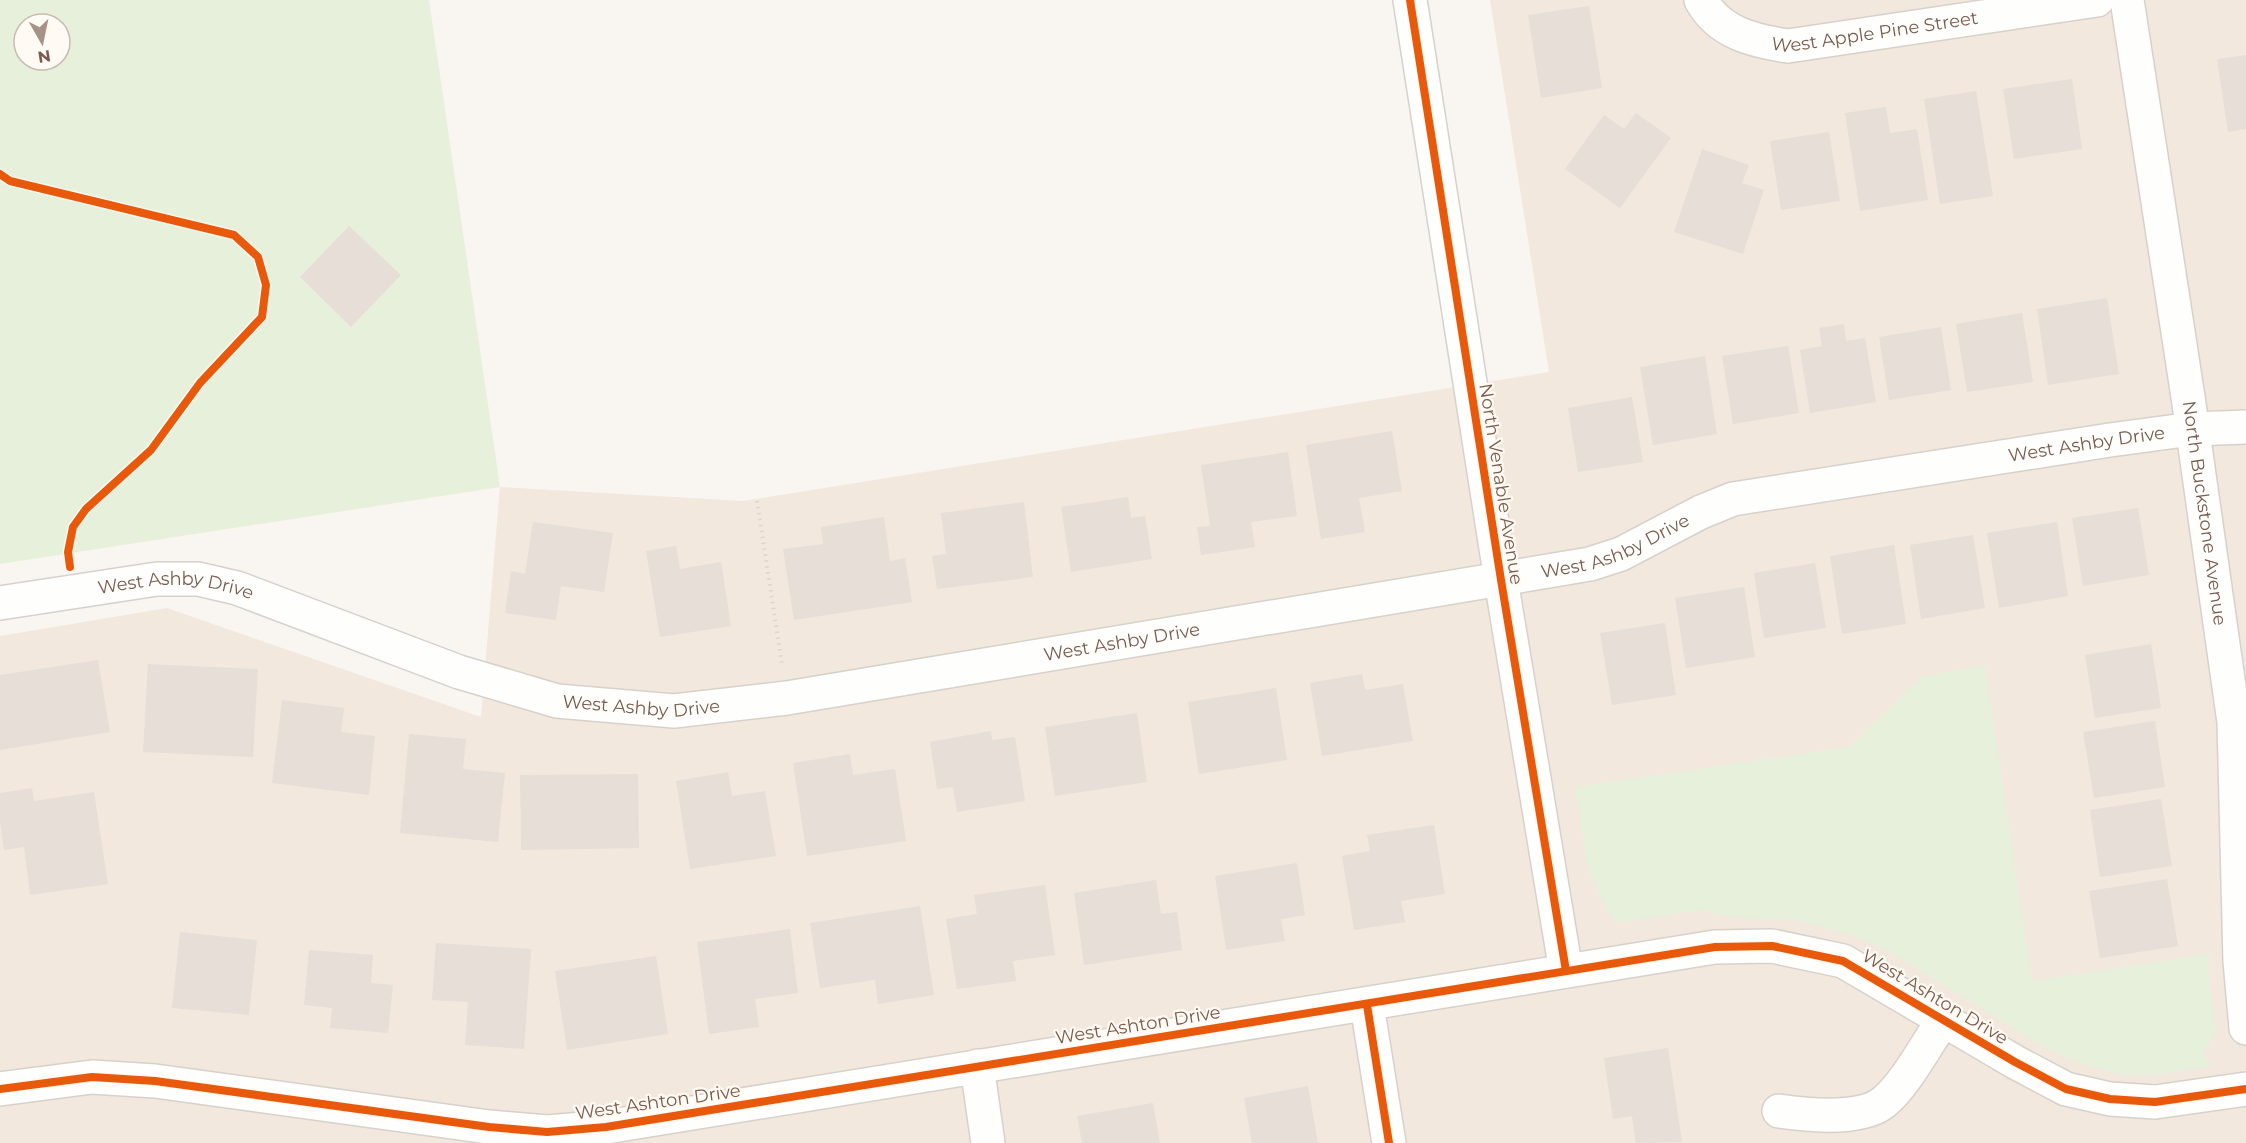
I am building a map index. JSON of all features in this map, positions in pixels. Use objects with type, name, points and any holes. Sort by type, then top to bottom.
[{"type":"street","name":"North Venable Avenue","points":[[1410,0],[1500,580],[1566,971]]},
{"type":"street","name":"West Apple Pine Street","points":[[1701,0],[1725,27],[1755,41],[1788,46],[2097,0]]},
{"type":"street","name":"North Buckstone Avenue","points":[[2127,0],[2234,722],[2240,961],[2246,1029]]},
{"type":"street","name":"West Ashby Drive","points":[[0,603],[157,579],[198,579],[237,588],[459,672],[557,701],[674,711],[787,698],[1590,564],[1620,554],[1701,512],[1733,499],[2110,440],[2192,429],[2246,427]]},
{"type":"street","name":"West Ashton Drive","points":[[0,1089],[92,1077],[156,1081],[489,1127],[547,1132],[606,1127],[1715,947],[1772,946],[1843,961],[2015,1062],[2066,1089],[2110,1099],[2155,1102],[2246,1089]]},
{"type":"street","points":[[1367,1005],[1389,1143]]},
{"type":"street","points":[[1779,1111],[1820,1116],[1866,1110],[1882,1104],[1897,1088],[1944,1019]]},
{"type":"street","points":[[977,1066],[988,1143]]},
{"type":"path","points":[[0,174],[9,181],[234,235],[258,257],[266,285],[262,317],[200,383],[151,450],[86,509],[73,527],[68,552],[70,567]]},
{"type":"path","points":[[757,501],[783,670]]},
{"type":"shaded area","points":[[1490,0],[2246,0],[2246,1143],[0,1143],[0,636],[167,608],[481,717],[500,487],[743,501],[1549,372]]},
{"type":"green space","points":[[0,0],[429,0],[500,487],[0,564]]},
{"type":"green space","points":[[1985,666],[2032,981],[2209,954],[2210,990],[2216,1033],[2202,1053],[2211,1066],[2134,1076],[2102,1070],[2066,1058],[2035,1042],[1890,952],[1856,937],[1797,920],[1736,918],[1699,910],[1623,922],[1612,920],[1588,870],[1575,787],[1849,747],[1922,676]]},
{"type":"building","points":[[1589,6],[1602,88],[1541,98],[1528,15]]},
{"type":"building","points":[[2246,55],[2246,129],[2228,132],[2217,59]]},
{"type":"building","points":[[2072,79],[2082,149],[2014,159],[2003,89]]},
{"type":"building","points":[[1976,91],[1993,196],[1940,204],[1924,99]]},
{"type":"building","points":[[1886,107],[1890,133],[1917,129],[1928,200],[1860,211],[1845,113]]},
{"type":"building","points":[[1636,113],[1671,138],[1620,208],[1565,169],[1604,115],[1624,129]]},
{"type":"building","points":[[1829,132],[1840,201],[1781,210],[1770,141]]},
{"type":"building","points":[[1702,149],[1749,165],[1742,183],[1764,190],[1743,254],[1674,232]]},
{"type":"building","points":[[349,226],[401,275],[351,327],[300,277]]},
{"type":"building","points":[[2107,298],[2119,374],[2048,385],[2037,309]]},
{"type":"building","points":[[2022,313],[2033,382],[1967,392],[1956,324]]},
{"type":"building","points":[[1844,324],[1846,341],[1865,338],[1876,402],[1810,413],[1800,350],[1822,346],[1819,328]]},
{"type":"building","points":[[1941,327],[1951,390],[1889,400],[1879,337]]},
{"type":"building","points":[[1788,346],[1799,413],[1733,424],[1722,356]]},
{"type":"building","points":[[1705,356],[1717,434],[1653,445],[1640,367]]},
{"type":"building","points":[[1632,397],[1643,462],[1578,472],[1568,408]]},
{"type":"building","points":[[1392,431],[1402,491],[1359,498],[1365,532],[1321,539],[1306,445]]},
{"type":"building","points":[[1288,452],[1297,516],[1251,522],[1255,547],[1201,555],[1197,527],[1210,526],[1201,465]]},
{"type":"building","points":[[1128,497],[1131,518],[1145,516],[1152,559],[1071,572],[1061,507]]},
{"type":"building","points":[[1024,502],[1033,577],[937,589],[932,556],[946,554],[941,513]]},
{"type":"building","points":[[2138,508],[2149,575],[2083,586],[2072,518]]},
{"type":"building","points":[[884,517],[890,561],[905,558],[912,602],[794,620],[783,549],[823,544],[821,527]]},
{"type":"building","points":[[533,522],[613,533],[604,592],[561,586],[556,620],[505,613],[511,571],[525,574]]},
{"type":"building","points":[[2057,522],[2068,596],[1999,608],[1987,533]]},
{"type":"building","points":[[1973,535],[1985,608],[1921,619],[1910,545]]},
{"type":"building","points":[[1894,545],[1906,624],[1842,634],[1830,556]]},
{"type":"building","points":[[676,546],[680,569],[721,562],[731,626],[660,637],[646,551]]},
{"type":"building","points":[[1815,563],[1826,628],[1764,638],[1754,573]]},
{"type":"building","points":[[1744,587],[1755,657],[1686,668],[1675,598]]},
{"type":"building","points":[[1665,623],[1676,695],[1612,705],[1600,633]]},
{"type":"building","points":[[2151,644],[2161,708],[2095,718],[2085,655]]},
{"type":"building","points":[[98,660],[110,732],[0,750],[0,675]]},
{"type":"building","points":[[148,664],[258,669],[253,757],[143,752]]},
{"type":"building","points":[[1362,674],[1365,690],[1403,684],[1413,741],[1322,756],[1310,683]]},
{"type":"building","points":[[1276,688],[1287,760],[1199,774],[1188,702]]},
{"type":"building","points":[[282,700],[344,708],[341,732],[375,736],[369,795],[272,783]]},
{"type":"building","points":[[1137,713],[1147,782],[1055,796],[1045,727]]},
{"type":"building","points":[[2155,721],[2165,787],[2094,798],[2083,732]]},
{"type":"building","points":[[991,731],[992,740],[1015,737],[1025,801],[957,812],[953,787],[937,789],[930,742]]},
{"type":"building","points":[[409,734],[466,739],[463,769],[505,773],[498,842],[400,833]]},
{"type":"building","points":[[850,754],[853,775],[895,769],[906,841],[807,856],[793,763]]},
{"type":"building","points":[[728,772],[732,796],[765,791],[776,856],[690,869],[676,781]]},
{"type":"building","points":[[638,774],[639,848],[521,850],[520,775]]},
{"type":"building","points":[[32,788],[34,801],[94,792],[108,884],[30,895],[24,847],[4,850],[0,821],[0,793]]},
{"type":"building","points":[[2161,799],[2172,866],[2100,877],[2090,810]]},
{"type":"building","points":[[1434,825],[1445,894],[1401,901],[1405,922],[1354,930],[1342,856],[1370,851],[1367,835]]},
{"type":"building","points":[[1297,863],[1305,915],[1281,919],[1285,941],[1226,950],[1215,876]]},
{"type":"building","points":[[2167,879],[2178,946],[2100,958],[2089,891]]},
{"type":"building","points":[[1156,880],[1161,914],[1177,912],[1182,950],[1084,965],[1074,893]]},
{"type":"building","points":[[1045,885],[1055,955],[1013,961],[1016,981],[957,989],[946,919],[977,914],[974,895]]},
{"type":"building","points":[[920,906],[934,995],[878,1004],[875,980],[820,988],[810,923]]},
{"type":"building","points":[[790,929],[798,993],[755,999],[759,1027],[709,1034],[697,942]]},
{"type":"building","points":[[180,932],[257,940],[249,1015],[172,1008]]},
{"type":"building","points":[[436,943],[531,949],[524,1049],[465,1045],[468,1002],[432,1000]]},
{"type":"building","points":[[309,950],[373,955],[371,983],[393,985],[388,1033],[330,1028],[332,1008],[304,1005]]},
{"type":"building","points":[[656,956],[668,1034],[567,1050],[555,971]]},
{"type":"building","points":[[1668,1048],[1682,1142],[1636,1143],[1632,1116],[1613,1119],[1604,1058]]},
{"type":"building","points":[[1308,1086],[1318,1143],[1252,1143],[1244,1098]]},
{"type":"building","points":[[1153,1103],[1160,1143],[1082,1143],[1077,1116]]},
{"type":"cycle path","points":[[1410,0],[1501,580],[1566,971]]},
{"type":"cycle path","points":[[0,174],[10,181],[234,235],[258,257],[266,285],[262,317],[200,383],[151,450],[86,509],[73,527],[68,552],[70,567]]},
{"type":"cycle path","points":[[0,1089],[92,1077],[155,1081],[489,1127],[547,1132],[606,1127],[1715,947],[1772,946],[1843,961],[2015,1062],[2066,1089],[2110,1099],[2155,1102],[2246,1089]]},
{"type":"cycle path","points":[[1367,1005],[1389,1143]]}]
